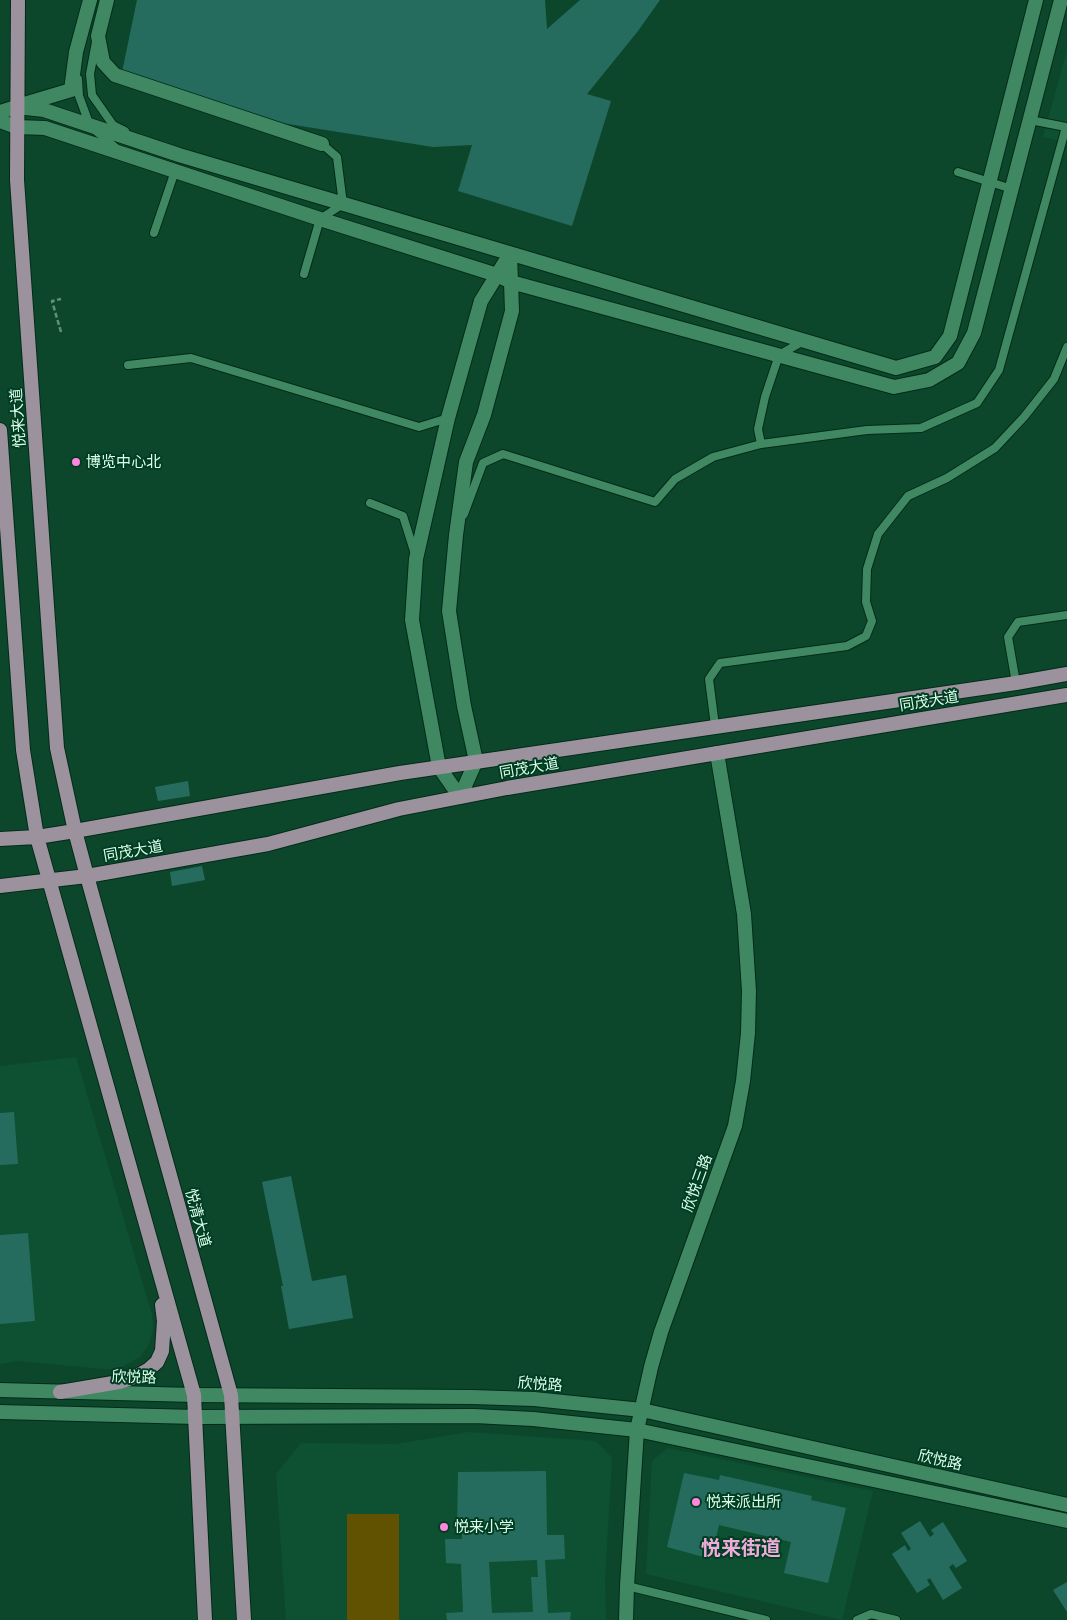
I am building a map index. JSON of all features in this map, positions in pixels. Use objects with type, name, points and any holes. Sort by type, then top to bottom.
[{"type":"main road","name":"悦来大道","points":[[18,0],[16,107],[18,190],[57,748],[75,831]]},
{"type":"main road","name":"悦来大道","points":[[0,430],[23,750],[37,837]]},
{"type":"main road","name":"同茂大道","points":[[0,839],[37,837],[75,831],[380,776],[476,761],[1067,674]]},
{"type":"main road","name":"同茂大道","points":[[0,886],[87,876],[268,844],[399,809],[460,797],[1067,695]]},
{"type":"main road","name":"悦清大道","points":[[75,831],[231,1395],[244,1620]]},
{"type":"main road","points":[[37,837],[194,1395],[205,1620]]},
{"type":"main road","points":[[60,1392],[119,1382],[138,1376],[157,1362],[163,1345],[164,1321],[156,1260]]},
{"type":"street","points":[[0,112],[71,90],[76,52],[90,0]]},
{"type":"street","points":[[107,0],[98,36],[104,62],[115,75],[322,144]]},
{"type":"street","points":[[16,107],[44,110],[179,155],[896,368],[936,358],[950,336],[1036,0]]},
{"type":"street","points":[[0,121],[16,127],[46,128],[320,219],[497,275],[511,282],[894,387],[929,380],[958,363],[974,333],[1060,0]]},
{"type":"street","points":[[460,797],[439,767],[412,620],[416,559],[448,418],[481,301],[510,254]]},
{"type":"street","points":[[460,797],[476,761],[464,706],[449,611],[456,535],[466,462],[484,415],[512,311],[510,254]]},
{"type":"street","name":"欣悦三路","points":[[626,1620],[637,1430],[661,1332],[735,1126],[743,1081],[748,1032],[749,991],[744,914],[717,753]]},
{"type":"street","name":"欣悦路","points":[[0,1390],[194,1395],[472,1397],[534,1399],[642,1410],[1067,1505]]},
{"type":"street","points":[[0,1412],[196,1417],[474,1416],[533,1419],[637,1430],[1067,1521]]},
{"type":"lane","points":[[98,36],[90,74],[92,95],[113,125],[179,155]]},
{"type":"lane","points":[[76,52],[79,96],[90,126],[124,154]]},
{"type":"lane","points":[[456,535],[483,463],[503,454],[654,502],[675,478],[713,457],[761,444],[867,430],[921,428],[977,403],[999,370],[1066,127],[1030,120]]},
{"type":"lane","points":[[304,274],[320,219],[343,204],[337,157],[322,144]]},
{"type":"lane","points":[[154,233],[174,171]]},
{"type":"lane","points":[[958,172],[1012,189]]},
{"type":"lane","points":[[761,444],[758,429],[765,397],[778,355],[804,340]]},
{"type":"lane","points":[[715,726],[709,679],[720,663],[847,646],[866,636],[872,621],[866,602],[867,569],[878,534],[908,496],[947,478],[995,448],[1024,417],[1054,379],[1067,347]]},
{"type":"lane","points":[[128,365],[191,358],[419,427],[448,418]]},
{"type":"lane","points":[[370,503],[403,516],[416,559]]},
{"type":"lane","points":[[1016,683],[1008,637],[1018,622],[1067,615]]},
{"type":"lane","points":[[627,1586],[766,1620]]},
{"type":"lane","points":[[857,1620],[871,1614],[896,1620]]},
{"type":"path","points":[[61,299],[52,302],[61,332]]},
{"type":"shaded area","points":[[1067,51],[1067,142],[1043,137]]},
{"type":"shaded area","points":[[76,1057],[152,1315],[153,1329],[149,1344],[140,1357],[115,1370],[17,1361],[0,1364],[0,1066]]},
{"type":"shaded area","name":"悦来小学","points":[[469,1432],[596,1441],[612,1458],[605,1580],[606,1620],[286,1620],[276,1474],[301,1443],[396,1444]]},
{"type":"shaded area","name":"悦来街道","points":[[668,1448],[873,1491],[842,1620],[646,1574],[652,1461]]},
{"type":"shaded area","points":[[347,1514],[399,1514],[399,1620],[347,1620]]},
{"type":"building","points":[[137,0],[545,0],[547,29],[580,0],[660,0],[638,31],[587,94],[611,101],[572,226],[458,191],[472,145],[433,147],[282,123],[122,72]]},
{"type":"building","points":[[188,781],[190,796],[158,801],[155,787]]},
{"type":"building","points":[[202,866],[205,880],[172,886],[170,872]]},
{"type":"building","points":[[14,1112],[18,1164],[0,1165],[0,1113]]},
{"type":"building","points":[[291,1176],[312,1281],[346,1275],[353,1318],[289,1329],[281,1286],[283,1286],[262,1182]]},
{"type":"building","points":[[28,1233],[35,1321],[0,1324],[0,1235]]},
{"type":"building","points":[[546,1471],[547,1535],[564,1535],[565,1559],[545,1560],[548,1613],[571,1612],[570,1620],[447,1620],[446,1613],[463,1612],[461,1564],[446,1563],[445,1539],[462,1539],[462,1527],[457,1527],[458,1472]],"holes":[[[537,1560],[538,1577],[531,1577],[533,1612],[492,1613],[489,1562]]]},
{"type":"building","points":[[684,1473],[719,1480],[720,1475],[812,1496],[811,1500],[846,1508],[828,1583],[784,1573],[791,1542],[719,1525],[711,1559],[667,1547]]},
{"type":"building","points":[[920,1521],[930,1537],[934,1534],[931,1530],[943,1522],[967,1561],[956,1568],[953,1564],[949,1567],[962,1588],[943,1600],[930,1578],[927,1580],[930,1585],[917,1593],[892,1554],[905,1545],[908,1551],[911,1549],[901,1533]]},
{"type":"building","points":[[1067,1582],[1067,1612],[1053,1590]]},
{"type":"place","name":"博览中心北","points":[[76,462]]},
{"type":"place","name":"悦来派出所","points":[[696,1502]]},
{"type":"place","name":"悦来小学","points":[[444,1527]]},
{"type":"district","name":"悦来街道","points":[[741,1548]]}]
